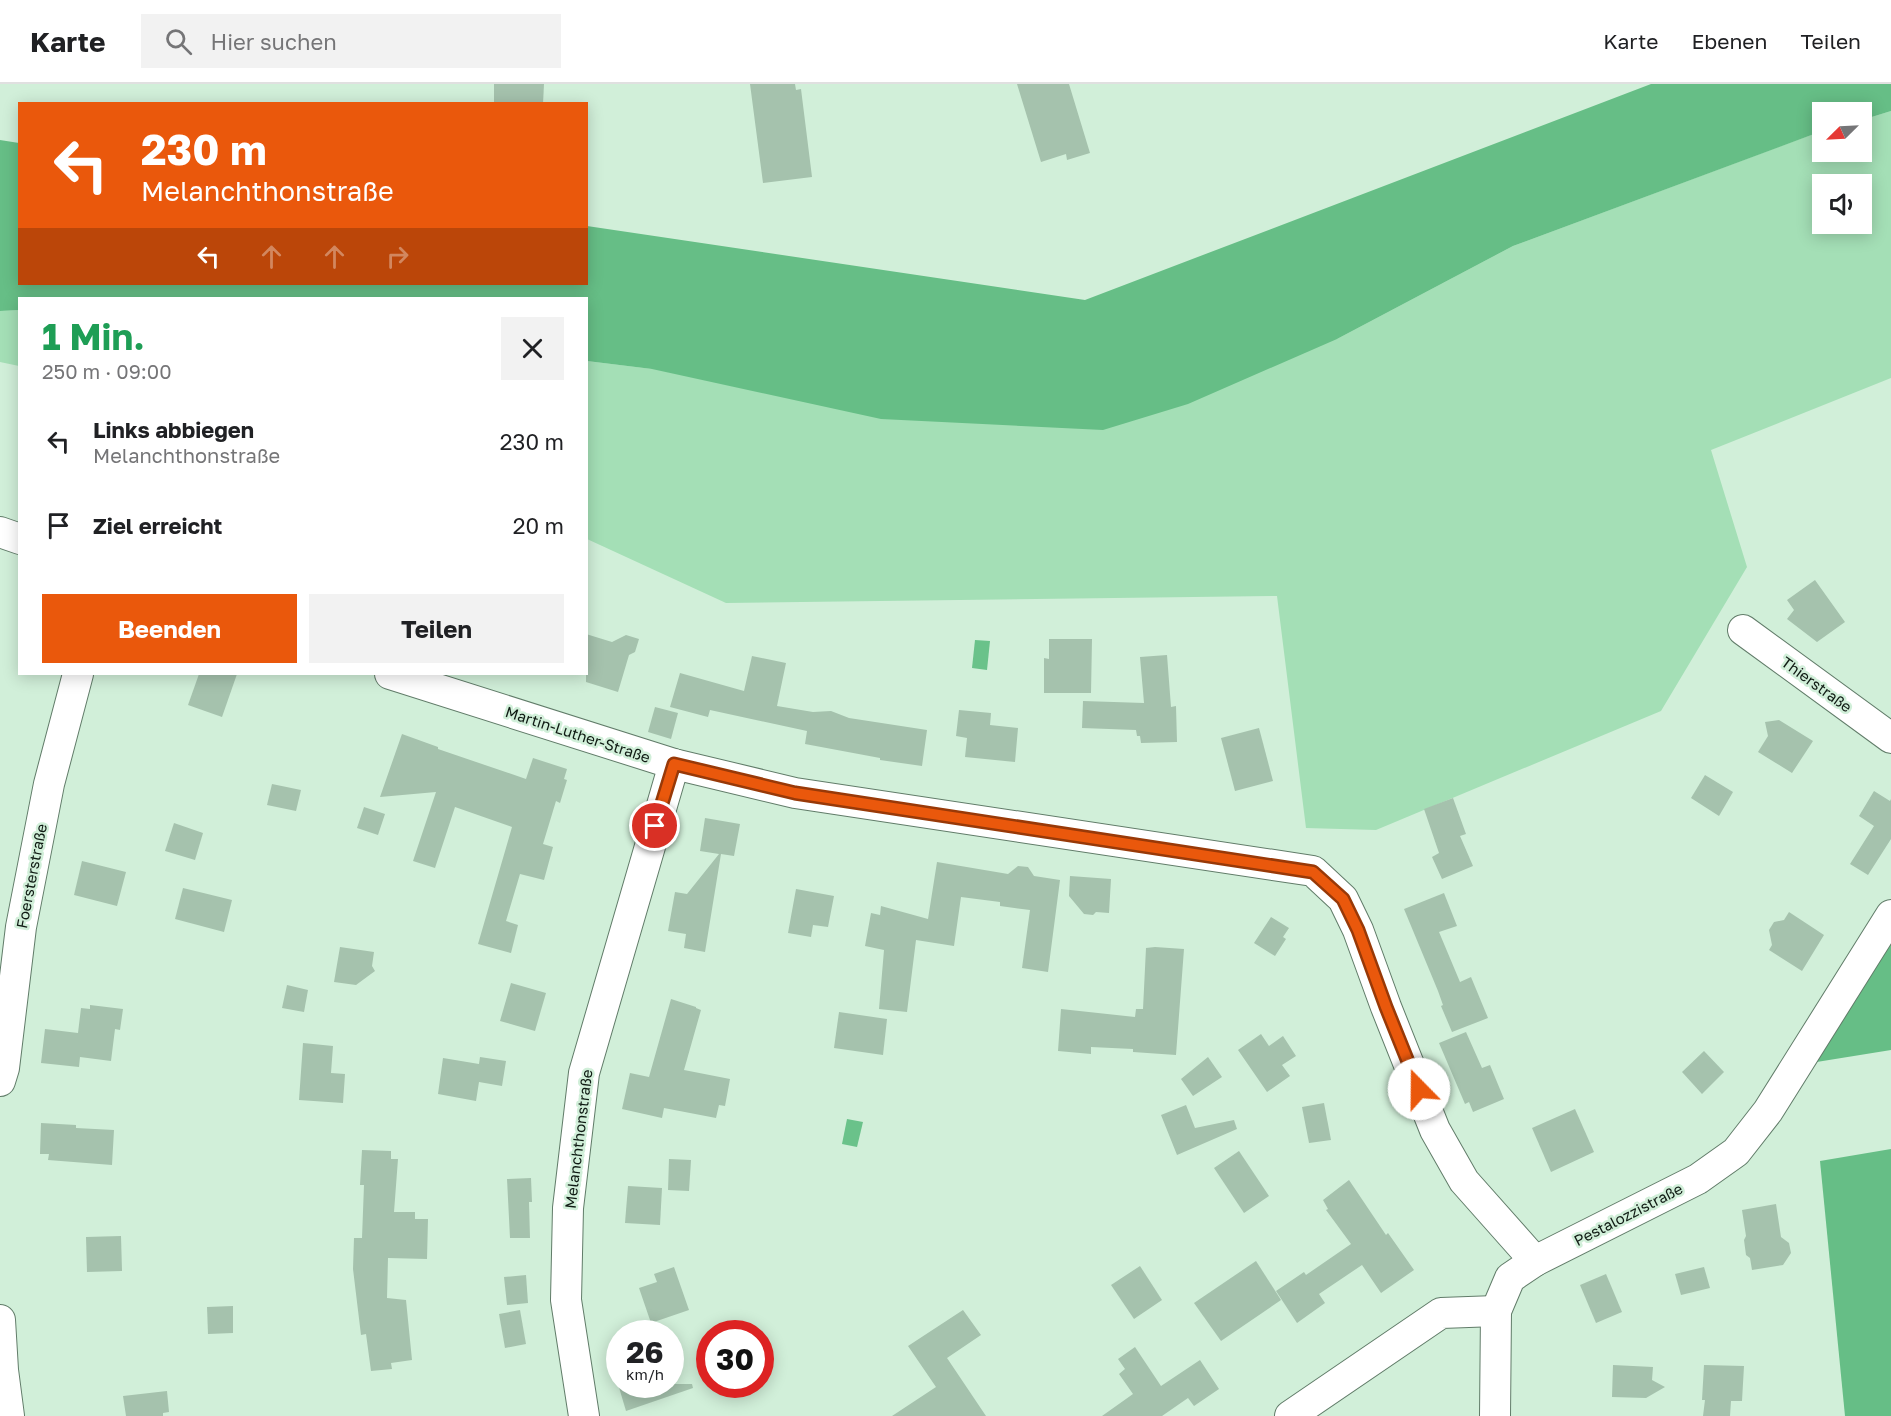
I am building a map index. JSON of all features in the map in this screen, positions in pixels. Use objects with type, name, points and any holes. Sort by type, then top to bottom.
[{"type":"street","points":[[0,532],[18,538]]},
{"type":"street","name":"Thierstraße","points":[[1743,630],[1891,738]]},
{"type":"street","name":"Foersterstraße","points":[[0,1081],[4,1068],[21,927],[49,784],[78,675]]},
{"type":"street","name":"Martin-Luther-Straße","points":[[393,675],[674,764],[795,793],[1313,872],[1343,899],[1358,930],[1435,1131],[1464,1181],[1535,1261]]},
{"type":"street","name":"Melanchthonstraße","points":[[584,1416],[566,1300],[568,1208],[584,1073],[674,764]]},
{"type":"street","name":"Pestalozzistraße","points":[[1496,1311],[1510,1278],[1535,1261],[1698,1179],[1736,1152],[1768,1111],[1891,915]]},
{"type":"street","points":[[1290,1416],[1441,1313],[1496,1311],[1495,1416]]},
{"type":"street","points":[[0,1320],[9,1416]]},
{"type":"shaded area","points":[[1651,84],[1891,84],[1891,111],[1872,117],[1872,102],[1812,102],[1812,135],[1513,246],[1337,339],[1188,404],[1103,430],[881,419],[652,369],[588,361],[588,297],[18,297],[18,310],[0,311],[0,140],[18,143],[18,285],[588,285],[588,226],[1085,300]]},
{"type":"shaded area","points":[[1891,111],[1891,378],[1711,450],[1747,567],[1661,711],[1376,830],[1306,828],[1277,596],[726,603],[588,539],[588,361],[652,369],[1337,339],[1513,246],[1812,135],[1812,162],[1872,162],[1872,117]]},
{"type":"shaded area","points":[[18,310],[18,366],[0,362],[0,311]]},
{"type":"shaded area","points":[[975,640],[990,641],[987,670],[972,668]]},
{"type":"shaded area","points":[[1891,915],[1891,1050],[1798,1065]]},
{"type":"shaded area","points":[[847,1119],[863,1122],[857,1147],[842,1144]]},
{"type":"shaded area","points":[[1891,1149],[1891,1416],[1845,1416],[1820,1161]]},
{"type":"building","points":[[494,84],[544,84],[543,102],[494,102]]},
{"type":"building","points":[[750,84],[795,84],[796,90],[801,89],[812,177],[763,183]]},
{"type":"building","points":[[1017,84],[1069,84],[1090,153],[1067,160],[1066,154],[1041,162]]},
{"type":"building","points":[[1815,580],[1845,622],[1817,642],[1787,619],[1794,610],[1787,600]]},
{"type":"building","points":[[588,635],[612,642],[626,635],[639,639],[635,652],[629,655],[618,692],[586,682]]},
{"type":"building","points":[[1049,639],[1092,639],[1091,693],[1044,693],[1044,658],[1049,659]]},
{"type":"building","points":[[1167,655],[1171,707],[1176,706],[1177,742],[1141,743],[1136,730],[1082,728],[1083,701],[1144,703],[1140,657]]},
{"type":"building","points":[[752,656],[786,663],[777,706],[813,712],[831,711],[849,718],[927,730],[922,766],[880,760],[880,758],[805,744],[807,731],[710,710],[708,717],[670,707],[680,673],[744,691]]},
{"type":"building","points":[[199,675],[237,675],[222,717],[188,705]]},
{"type":"building","points":[[655,707],[678,713],[671,739],[648,732]]},
{"type":"building","points":[[959,710],[991,713],[990,725],[1018,728],[1015,762],[965,757],[967,738],[956,736]]},
{"type":"building","points":[[1779,720],[1813,741],[1792,773],[1758,752],[1768,736],[1765,722]]},
{"type":"building","points":[[1259,728],[1273,781],[1235,791],[1221,738]]},
{"type":"building","points":[[402,734],[438,747],[438,749],[526,779],[533,758],[567,769],[564,779],[567,780],[560,803],[556,801],[543,844],[553,847],[544,880],[520,874],[506,921],[518,925],[511,953],[478,944],[512,827],[455,807],[435,868],[413,861],[436,792],[380,797]]},
{"type":"building","points":[[1705,775],[1733,792],[1719,816],[1691,798]]},
{"type":"building","points":[[272,784],[301,790],[296,811],[267,805]]},
{"type":"building","points":[[1874,791],[1890,801],[1891,799],[1891,839],[1868,875],[1850,864],[1874,826],[1859,816]]},
{"type":"building","points":[[1453,798],[1466,834],[1460,836],[1473,866],[1442,879],[1432,857],[1439,853],[1424,809]]},
{"type":"building","points":[[364,807],[385,814],[378,835],[357,828]]},
{"type":"building","points":[[705,818],[740,824],[734,856],[721,854],[705,952],[684,948],[686,934],[668,931],[675,892],[687,894],[719,854],[700,851]]},
{"type":"building","points":[[174,823],[203,833],[195,860],[165,851]]},
{"type":"building","points":[[82,861],[126,872],[117,906],[74,895]]},
{"type":"building","points":[[937,862],[1008,874],[1018,866],[1028,867],[1034,876],[1060,880],[1048,972],[1022,968],[1030,910],[1000,906],[1000,902],[961,897],[954,946],[916,940],[907,1012],[879,1009],[884,950],[865,946],[871,913],[880,915],[881,906],[928,919]]},
{"type":"building","points":[[1070,876],[1111,879],[1109,913],[1084,914],[1069,896]]},
{"type":"building","points":[[183,888],[232,900],[224,932],[175,919]]},
{"type":"building","points":[[796,889],[834,896],[828,927],[813,925],[811,937],[788,933]]},
{"type":"building","points":[[1444,893],[1457,926],[1439,932],[1460,982],[1471,977],[1488,1018],[1452,1032],[1441,1006],[1443,1005],[1438,991],[1404,909]]},
{"type":"building","points":[[1789,912],[1824,935],[1802,971],[1769,950],[1772,945],[1769,930],[1774,922],[1784,920]]},
{"type":"building","points":[[1271,917],[1289,928],[1283,937],[1286,939],[1275,956],[1254,943]]},
{"type":"building","points":[[340,947],[374,952],[372,966],[375,971],[356,985],[334,982]]},
{"type":"building","points":[[1146,948],[1184,949],[1176,1055],[1133,1052],[1133,1049],[1091,1047],[1091,1054],[1058,1051],[1061,1009],[1135,1017],[1136,1009],[1143,1009]]},
{"type":"building","points":[[511,983],[546,993],[535,1031],[500,1021]]},
{"type":"building","points":[[287,985],[308,990],[304,1012],[282,1008]]},
{"type":"building","points":[[671,999],[701,1010],[684,1070],[730,1079],[725,1106],[719,1105],[716,1118],[664,1108],[662,1118],[622,1109],[630,1073],[649,1077]]},
{"type":"building","points":[[90,1005],[123,1009],[120,1030],[115,1029],[111,1061],[80,1057],[79,1067],[41,1063],[45,1029],[78,1033],[81,1008],[90,1009]]},
{"type":"building","points":[[839,1012],[887,1019],[883,1055],[834,1048]]},
{"type":"building","points":[[1466,1032],[1482,1068],[1490,1065],[1504,1099],[1473,1112],[1469,1102],[1465,1104],[1439,1043]]},
{"type":"building","points":[[1261,1034],[1269,1046],[1283,1036],[1296,1056],[1282,1065],[1290,1076],[1267,1092],[1238,1050]]},
{"type":"building","points":[[303,1043],[333,1046],[331,1073],[345,1074],[343,1103],[299,1100]]},
{"type":"building","points":[[1704,1051],[1724,1072],[1702,1094],[1682,1072]]},
{"type":"building","points":[[480,1057],[506,1061],[502,1086],[479,1082],[476,1101],[438,1094],[443,1058],[479,1064]]},
{"type":"building","points":[[1208,1057],[1222,1077],[1193,1096],[1181,1079]]},
{"type":"building","points":[[1324,1103],[1331,1140],[1309,1143],[1302,1107]]},
{"type":"building","points":[[1186,1105],[1195,1128],[1234,1120],[1237,1129],[1177,1155],[1161,1115]]},
{"type":"building","points":[[1575,1109],[1594,1152],[1551,1172],[1532,1128]]},
{"type":"building","points":[[41,1123],[114,1130],[112,1165],[48,1160],[49,1154],[40,1154]]},
{"type":"building","points":[[362,1150],[391,1151],[391,1159],[398,1159],[394,1212],[415,1212],[415,1219],[428,1219],[427,1259],[388,1258],[387,1298],[406,1300],[412,1360],[391,1363],[392,1369],[371,1371],[366,1334],[361,1335],[353,1269],[354,1238],[362,1238],[364,1185],[360,1185]]},
{"type":"building","points":[[1239,1151],[1269,1196],[1244,1213],[1214,1168]]},
{"type":"building","points":[[669,1159],[691,1160],[689,1191],[668,1190]]},
{"type":"building","points":[[531,1178],[530,1238],[510,1238],[507,1179]]},
{"type":"building","points":[[1349,1180],[1386,1235],[1388,1233],[1414,1270],[1381,1293],[1362,1265],[1319,1294],[1325,1303],[1297,1323],[1276,1291],[1304,1272],[1306,1275],[1351,1244],[1326,1210],[1328,1209],[1323,1200]]},
{"type":"building","points":[[628,1186],[662,1188],[660,1225],[625,1223]]},
{"type":"building","points":[[1776,1204],[1781,1237],[1789,1243],[1791,1253],[1783,1265],[1752,1270],[1750,1258],[1746,1255],[1742,1210]]},
{"type":"building","points":[[121,1236],[122,1271],[87,1272],[86,1237]]},
{"type":"building","points":[[1256,1261],[1281,1300],[1221,1341],[1194,1303]]},
{"type":"building","points":[[1140,1266],[1162,1300],[1134,1319],[1111,1285]]},
{"type":"building","points":[[674,1267],[689,1310],[660,1320],[650,1320],[639,1288],[657,1282],[654,1274]]},
{"type":"building","points":[[1704,1267],[1710,1288],[1681,1295],[1675,1274]]},
{"type":"building","points":[[1606,1274],[1622,1312],[1596,1323],[1580,1285]]},
{"type":"building","points":[[526,1275],[528,1303],[507,1305],[504,1277]]},
{"type":"building","points":[[233,1306],[233,1333],[208,1334],[207,1307]]},
{"type":"building","points":[[520,1310],[526,1344],[505,1348],[499,1314]]},
{"type":"building","points":[[963,1310],[981,1335],[947,1358],[986,1416],[892,1416],[936,1387],[908,1346]]},
{"type":"building","points":[[1135,1347],[1161,1386],[1200,1360],[1219,1389],[1194,1406],[1188,1398],[1162,1416],[1102,1416],[1133,1394],[1119,1374],[1125,1369],[1118,1359]]},
{"type":"building","points":[[1613,1365],[1653,1367],[1652,1380],[1665,1387],[1646,1398],[1612,1397]]},
{"type":"building","points":[[1704,1365],[1744,1366],[1742,1401],[1731,1401],[1730,1416],[1703,1416]]},
{"type":"building","points":[[684,1384],[692,1384],[693,1388],[684,1391]]},
{"type":"building","points":[[167,1391],[169,1412],[163,1413],[163,1416],[126,1416],[123,1396]]},
{"type":"building","points":[[622,1398],[664,1398],[626,1411]]},
{"type":"route","points":[[655,826],[674,764],[795,793],[1183,850],[1313,872],[1343,899],[1358,930],[1419,1089]]}]
